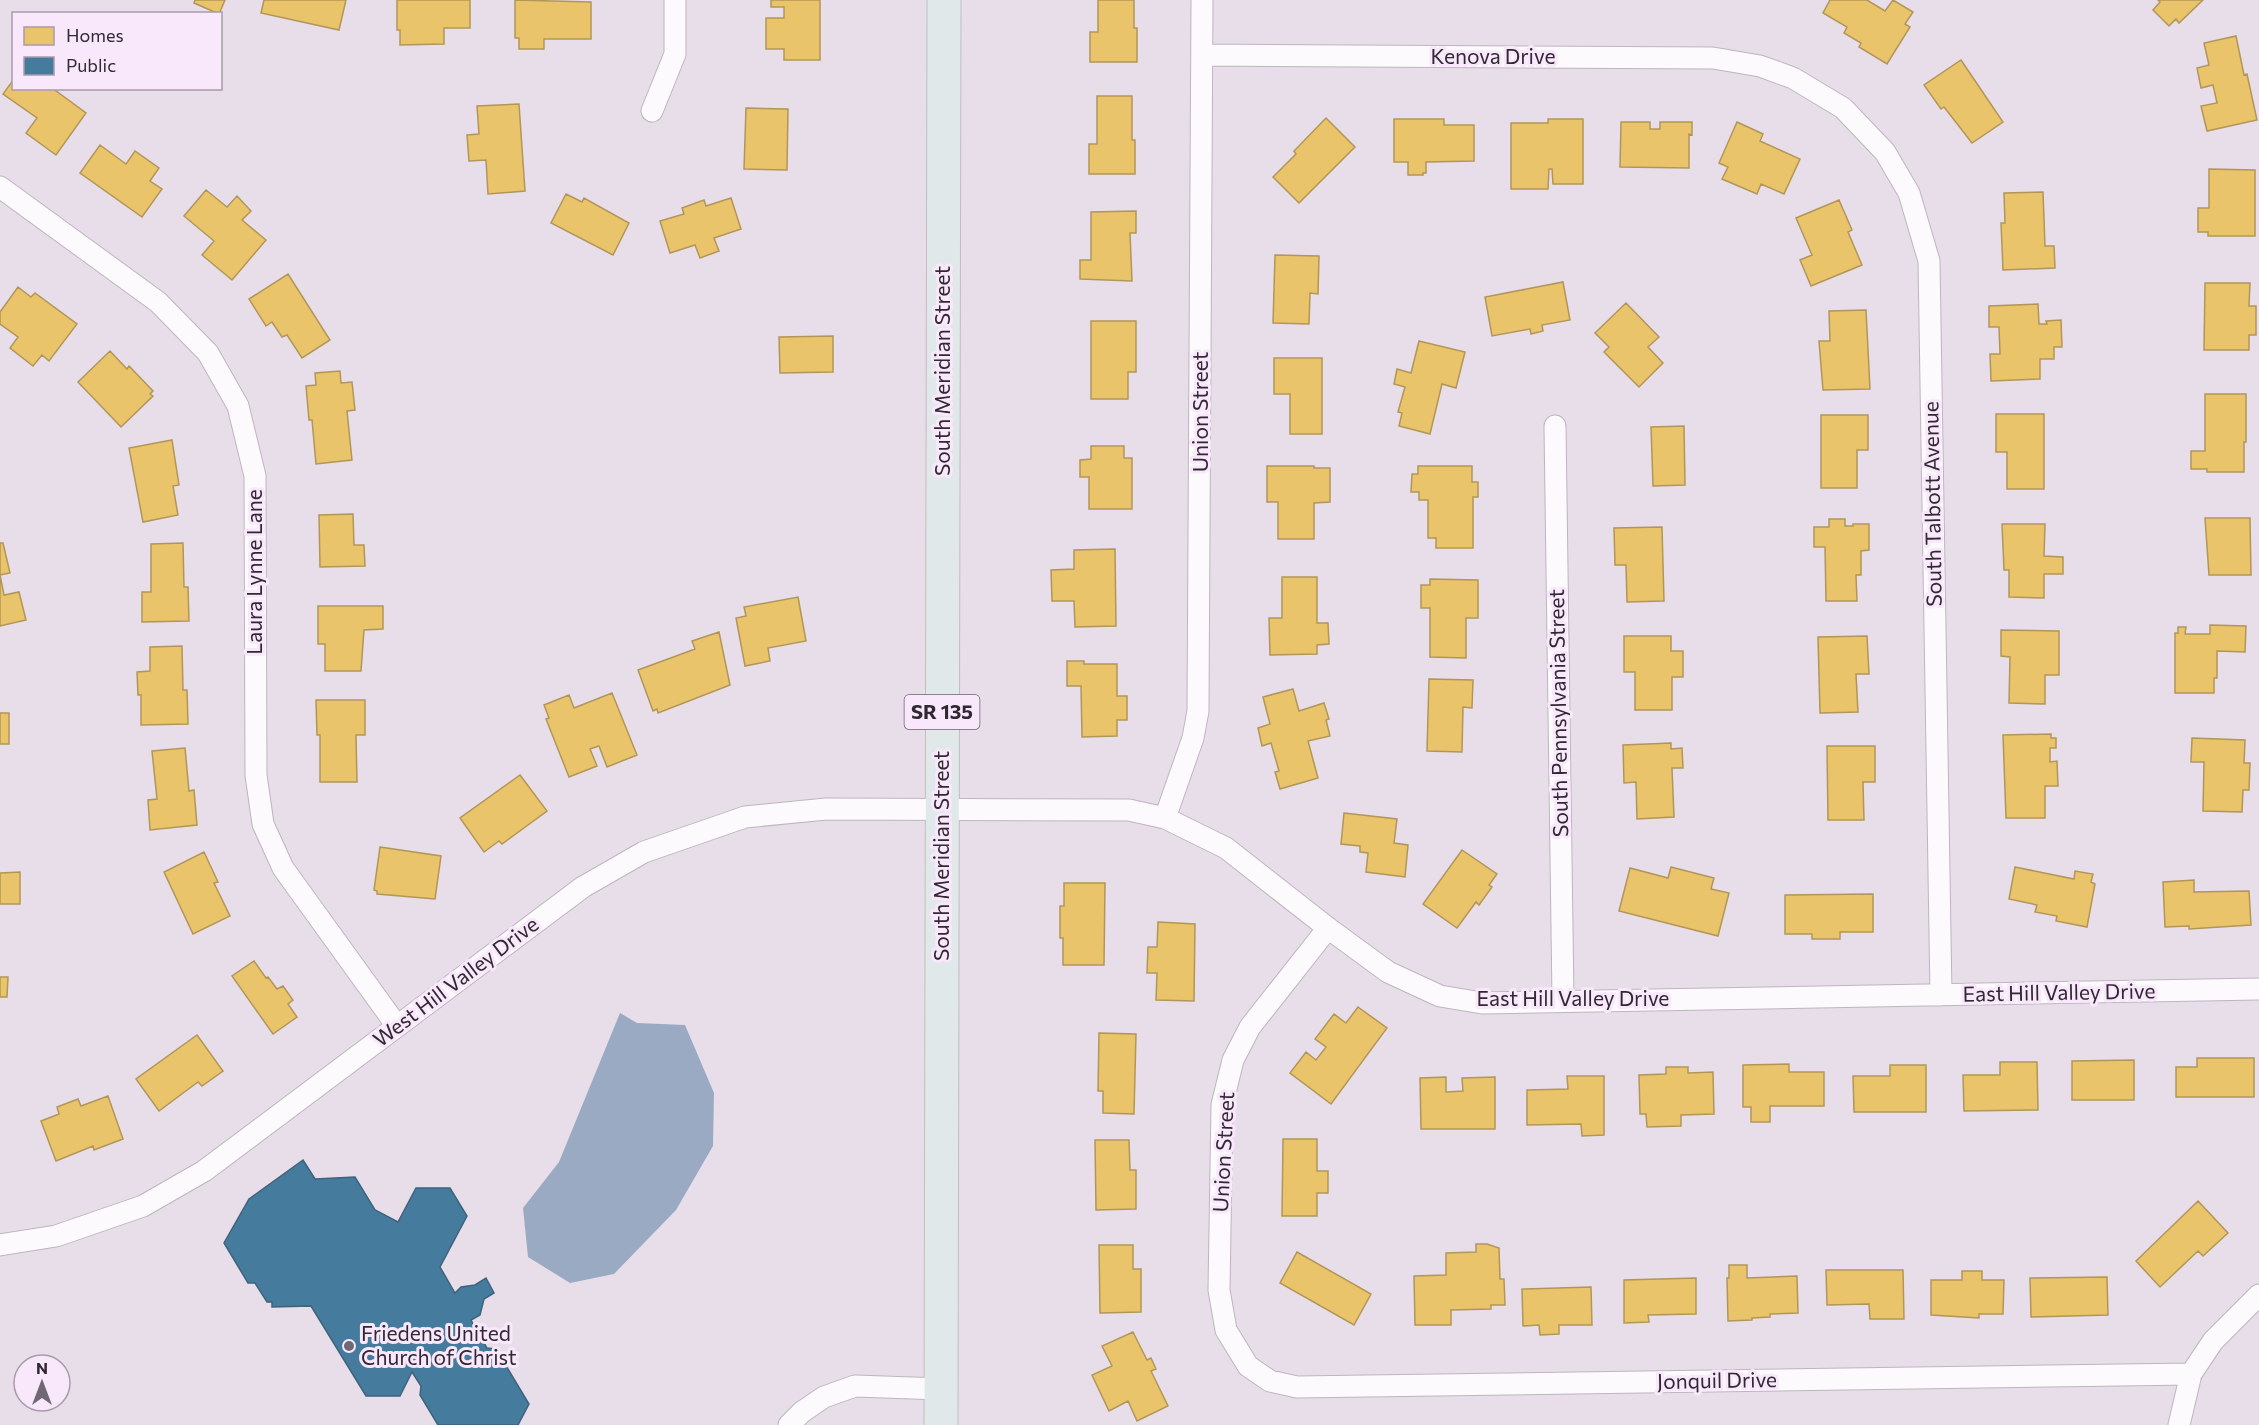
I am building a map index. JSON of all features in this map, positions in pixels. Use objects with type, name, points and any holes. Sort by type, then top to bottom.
[{"type":"main road","name":"South Meridian Street","points":[[941,1425],[944,0]]},
{"type":"street","points":[[652,111],[675,54],[675,0]]},
{"type":"street","name":"Union Street","points":[[1165,818],[1193,738],[1198,711],[1202,0]]},
{"type":"street","name":"Kenova Drive","points":[[1202,55],[1713,58],[1760,66],[1782,74]]},
{"type":"street","name":"South Talbott Avenue","points":[[1782,74],[1844,108],[1885,152],[1909,193],[1929,261],[1941,996]]},
{"type":"street","name":"Laura Lynne Lane","points":[[0,188],[158,303],[208,353],[238,406],[255,476],[256,776],[263,824],[283,868],[397,1026]]},
{"type":"street","name":"South Pennsylvania Street","points":[[1555,426],[1563,1000]]},
{"type":"street","name":"East Hill Valley Drive","points":[[942,808],[1129,810],[1165,818],[1226,848],[1388,972],[1440,996],[1482,1003],[2259,989]]},
{"type":"street","name":"West Hill Valley Drive","points":[[0,1245],[56,1236],[150,1202],[204,1171],[583,887],[644,852],[745,818],[826,809],[942,808]]},
{"type":"street","name":"Union Street","points":[[1248,1366],[1226,1330],[1219,1290],[1222,1105],[1233,1060],[1250,1027],[1328,928]]},
{"type":"street","points":[[2179,1425],[2191,1374],[2213,1341],[2259,1295]]},
{"type":"street","name":"Jonquil Drive","points":[[1248,1366],[1270,1381],[1297,1387],[2191,1374]]},
{"type":"street","points":[[789,1425],[802,1412],[824,1397],[855,1386],[941,1389]]},
{"type":"water","points":[[620,1013],[637,1023],[685,1025],[714,1093],[713,1146],[676,1210],[614,1274],[570,1283],[528,1257],[523,1208],[559,1162]]},
{"type":"building: Homes","points":[[195,0],[225,0],[220,12],[194,3]]},
{"type":"building: Homes","points":[[264,0],[346,0],[339,30],[261,13]]},
{"type":"building: Homes","points":[[397,0],[470,0],[470,28],[444,28],[444,44],[400,45],[400,30],[397,30]]},
{"type":"building: Homes","points":[[515,0],[591,2],[591,39],[544,39],[544,49],[519,49],[519,38],[515,38]]},
{"type":"building: Homes","points":[[771,0],[820,0],[820,60],[784,60],[784,49],[766,49],[766,18],[784,18],[784,7],[771,7]]},
{"type":"building: Homes","points":[[1098,0],[1134,0],[1137,62],[1090,62],[1090,32],[1098,32]]},
{"type":"building: Homes","points":[[1830,0],[1867,0],[1885,11],[1893,0],[1913,12],[1905,24],[1910,27],[1887,64],[1859,47],[1861,43],[1844,33],[1847,27],[1823,13]]},
{"type":"building: Homes","points":[[2158,0],[2203,0],[2179,23],[2176,19],[2169,26],[2153,10],[2160,2]]},
{"type":"building: Homes","points":[[2236,36],[2257,120],[2207,131],[2201,106],[2217,103],[2213,85],[2201,88],[2197,68],[2209,65],[2204,43]]},
{"type":"building: Homes","points":[[1961,60],[2003,122],[1972,143],[1944,107],[1941,109],[1924,85]]},
{"type":"building: Homes","points":[[12,82],[12,90],[55,90],[86,113],[56,155],[26,133],[37,118],[3,94]]},
{"type":"building: Homes","points":[[1097,96],[1132,96],[1135,174],[1089,174],[1089,144],[1097,144]]},
{"type":"building: Homes","points":[[519,104],[525,191],[488,194],[486,160],[469,161],[467,135],[479,134],[477,106]]},
{"type":"building: Homes","points":[[746,108],[788,109],[787,170],[744,169]]},
{"type":"building: Homes","points":[[1326,118],[1355,147],[1299,203],[1273,177]]},
{"type":"building: Homes","points":[[1394,119],[1444,119],[1444,125],[1474,125],[1474,161],[1426,162],[1426,173],[1408,175],[1408,162],[1394,162]]},
{"type":"building: Homes","points":[[1548,119],[1583,119],[1583,184],[1553,184],[1552,169],[1549,169],[1548,189],[1511,189],[1511,123],[1548,123]]},
{"type":"building: Homes","points":[[1621,122],[1650,122],[1650,129],[1660,129],[1660,122],[1692,122],[1692,135],[1689,134],[1689,168],[1620,167]]},
{"type":"building: Homes","points":[[1737,122],[1763,134],[1760,141],[1800,159],[1784,194],[1761,184],[1757,194],[1722,179],[1728,167],[1719,163]]},
{"type":"building: Homes","points":[[100,145],[126,164],[135,151],[159,168],[150,181],[162,189],[142,217],[80,173]]},
{"type":"building: Homes","points":[[2209,169],[2255,170],[2255,236],[2208,236],[2208,232],[2198,232],[2198,208],[2209,208]]},
{"type":"building: Homes","points":[[206,190],[227,207],[237,196],[251,211],[242,220],[266,240],[232,280],[202,255],[214,241],[184,216]]},
{"type":"building: Homes","points":[[2043,192],[2045,246],[2054,246],[2055,268],[2003,270],[2001,223],[2005,223],[2004,193]]},
{"type":"building: Homes","points":[[566,194],[582,202],[584,198],[629,223],[613,255],[551,223]]},
{"type":"building: Homes","points":[[731,198],[741,229],[714,238],[719,251],[700,258],[695,245],[670,253],[660,221],[684,214],[682,208],[704,200],[706,206]]},
{"type":"building: Homes","points":[[1839,200],[1852,230],[1848,232],[1862,265],[1811,286],[1800,260],[1812,255],[1796,218]]},
{"type":"building: Homes","points":[[1136,211],[1136,233],[1130,233],[1132,281],[1080,279],[1080,260],[1091,260],[1091,212]]},
{"type":"building: Homes","points":[[1275,255],[1319,256],[1318,294],[1310,293],[1309,324],[1273,323]]},
{"type":"building: Homes","points":[[288,274],[330,340],[302,358],[287,335],[282,337],[272,322],[266,326],[249,299]]},
{"type":"building: Homes","points":[[1563,282],[1570,320],[1542,325],[1543,331],[1531,334],[1530,329],[1492,336],[1485,297]]},
{"type":"building: Homes","points":[[2205,283],[2250,283],[2249,306],[2256,306],[2256,335],[2249,335],[2249,350],[2204,350]]},
{"type":"building: Homes","points":[[18,287],[31,297],[35,293],[77,324],[49,361],[42,355],[33,366],[10,348],[18,337],[0,324],[0,312]]},
{"type":"building: Homes","points":[[1626,303],[1659,337],[1648,347],[1663,363],[1639,387],[1604,352],[1609,347],[1595,333]]},
{"type":"building: Homes","points":[[2038,304],[2039,324],[2061,320],[2062,347],[2054,347],[2054,359],[2040,359],[2040,379],[1991,381],[1990,354],[2000,354],[1999,327],[1989,327],[1989,306]]},
{"type":"building: Homes","points":[[1866,310],[1870,389],[1823,390],[1819,341],[1830,341],[1829,311]]},
{"type":"building: Homes","points":[[1091,321],[1136,321],[1136,372],[1128,372],[1128,399],[1091,399]]},
{"type":"building: Homes","points":[[833,336],[833,372],[780,373],[779,337]]},
{"type":"building: Homes","points":[[1419,341],[1465,352],[1456,388],[1442,384],[1430,434],[1399,426],[1402,413],[1398,412],[1405,387],[1394,384],[1397,369],[1411,373]]},
{"type":"building: Homes","points":[[110,351],[127,369],[129,366],[153,391],[150,394],[153,396],[121,427],[78,382]]},
{"type":"building: Homes","points":[[1274,358],[1322,358],[1322,434],[1290,434],[1290,394],[1274,394]]},
{"type":"building: Homes","points":[[340,371],[341,383],[352,382],[355,410],[347,411],[352,460],[316,464],[306,386],[316,385],[315,373]]},
{"type":"building: Homes","points":[[2205,394],[2246,394],[2244,472],[2207,472],[2207,469],[2191,469],[2191,451],[2205,451]]},
{"type":"building: Homes","points":[[1996,414],[2044,414],[2044,489],[2007,489],[2007,452],[1996,452]]},
{"type":"building: Homes","points":[[1821,415],[1868,415],[1868,450],[1857,450],[1857,488],[1821,488]]},
{"type":"building: Homes","points":[[1684,426],[1685,485],[1653,486],[1651,427]]},
{"type":"building: Homes","points":[[172,440],[179,485],[173,486],[178,515],[143,522],[129,448]]},
{"type":"building: Homes","points":[[1091,446],[1124,446],[1124,458],[1132,458],[1132,509],[1089,509],[1089,477],[1080,477],[1080,460],[1091,459]]},
{"type":"building: Homes","points":[[1267,466],[1330,468],[1330,502],[1314,503],[1314,539],[1278,539],[1278,502],[1267,502]]},
{"type":"building: Homes","points":[[1418,466],[1472,466],[1472,482],[1478,482],[1478,497],[1473,497],[1473,548],[1436,548],[1436,538],[1428,538],[1428,500],[1419,500],[1419,492],[1411,492],[1412,474],[1418,474]]},
{"type":"building: Homes","points":[[353,514],[354,545],[364,545],[365,566],[320,567],[319,515]]},
{"type":"building: Homes","points":[[2205,518],[2250,518],[2251,575],[2209,575]]},
{"type":"building: Homes","points":[[1829,519],[1845,519],[1845,526],[1869,524],[1869,550],[1861,551],[1861,575],[1856,575],[1857,601],[1826,601],[1825,547],[1814,547],[1814,527],[1829,527]]},
{"type":"building: Homes","points":[[2002,524],[2045,524],[2044,556],[2063,557],[2063,574],[2044,574],[2044,598],[2009,597],[2009,570],[2004,570]]},
{"type":"building: Homes","points":[[1662,527],[1664,601],[1627,602],[1626,565],[1615,565],[1614,528]]},
{"type":"building: Homes","points":[[0,543],[3,543],[10,573],[0,575]]},
{"type":"building: Homes","points":[[183,543],[184,587],[188,587],[189,621],[142,622],[142,592],[151,592],[151,544]]},
{"type":"building: Homes","points":[[1115,549],[1116,626],[1075,627],[1074,601],[1052,601],[1051,570],[1074,569],[1074,550]]},
{"type":"building: Homes","points":[[0,575],[4,595],[19,592],[26,620],[0,626]]},
{"type":"building: Homes","points":[[1282,577],[1317,577],[1317,623],[1328,623],[1329,644],[1317,645],[1317,654],[1270,655],[1269,618],[1282,618]]},
{"type":"building: Homes","points":[[1430,579],[1478,580],[1478,618],[1466,618],[1466,658],[1430,657],[1430,608],[1421,608],[1421,585],[1430,585]]},
{"type":"building: Homes","points":[[798,597],[806,641],[768,648],[770,661],[745,666],[736,618],[746,616],[744,607]]},
{"type":"building: Homes","points":[[318,606],[383,606],[383,629],[364,630],[361,671],[325,671],[325,644],[318,644]]},
{"type":"building: Homes","points":[[2210,625],[2246,626],[2245,652],[2217,651],[2217,678],[2214,678],[2214,693],[2175,693],[2175,633],[2178,633],[2178,627],[2186,627],[2185,634],[2210,634]]},
{"type":"building: Homes","points":[[2001,630],[2059,631],[2059,675],[2045,675],[2045,704],[2009,703],[2010,657],[2001,656]]},
{"type":"building: Homes","points":[[719,632],[730,685],[658,713],[657,709],[653,711],[638,670],[695,649],[692,641]]},
{"type":"building: Homes","points":[[1624,636],[1671,636],[1671,651],[1683,651],[1683,677],[1672,677],[1672,710],[1635,710],[1635,672],[1624,672]]},
{"type":"building: Homes","points":[[1867,636],[1869,674],[1856,674],[1858,712],[1820,713],[1818,637]]},
{"type":"building: Homes","points":[[182,646],[183,690],[187,690],[188,724],[141,725],[141,695],[138,695],[137,672],[150,671],[150,647]]},
{"type":"building: Homes","points":[[1067,661],[1084,661],[1084,664],[1117,664],[1117,696],[1127,696],[1127,720],[1117,720],[1117,736],[1082,737],[1081,686],[1067,686]]},
{"type":"building: Homes","points":[[1429,679],[1473,680],[1472,708],[1463,707],[1462,752],[1427,751]]},
{"type":"building: Homes","points":[[1293,689],[1299,711],[1324,703],[1329,719],[1326,720],[1330,736],[1308,741],[1318,778],[1280,789],[1275,772],[1279,771],[1271,743],[1262,746],[1258,728],[1270,724],[1263,697]]},
{"type":"building: Homes","points":[[612,693],[637,755],[607,767],[599,746],[590,749],[597,766],[569,777],[546,719],[549,718],[544,705],[569,695],[574,708]]},
{"type":"building: Homes","points":[[316,700],[365,700],[365,735],[356,735],[357,782],[320,782],[320,735],[317,735]]},
{"type":"building: Homes","points":[[0,713],[9,713],[9,744],[0,744]]},
{"type":"building: Homes","points":[[2051,734],[2051,738],[2056,738],[2056,748],[2050,748],[2050,762],[2057,761],[2058,786],[2045,786],[2045,818],[2006,818],[2003,735]]},
{"type":"building: Homes","points":[[2192,738],[2245,740],[2244,763],[2250,763],[2249,790],[2243,790],[2242,812],[2203,811],[2204,762],[2191,762]]},
{"type":"building: Homes","points":[[1671,743],[1671,749],[1682,748],[1683,768],[1672,768],[1674,817],[1637,819],[1636,782],[1624,783],[1623,745]]},
{"type":"building: Homes","points":[[1827,746],[1875,746],[1875,782],[1863,782],[1864,820],[1828,820]]},
{"type":"building: Homes","points":[[185,748],[189,791],[194,790],[197,825],[150,830],[148,800],[157,799],[152,751]]},
{"type":"building: Homes","points":[[520,775],[547,811],[502,844],[499,841],[484,852],[460,818]]},
{"type":"building: Homes","points":[[1344,813],[1397,819],[1394,843],[1408,845],[1405,877],[1366,872],[1368,853],[1360,852],[1360,846],[1341,844]]},
{"type":"building: Homes","points":[[380,847],[441,856],[435,899],[377,894],[374,890]]},
{"type":"building: Homes","points":[[1462,850],[1497,874],[1489,885],[1492,887],[1479,905],[1476,902],[1457,928],[1423,904]]},
{"type":"building: Homes","points":[[204,852],[218,882],[214,883],[230,916],[193,934],[164,872]]},
{"type":"building: Homes","points":[[1671,867],[1714,878],[1711,889],[1729,893],[1718,936],[1619,911],[1630,868],[1668,878]]},
{"type":"building: Homes","points":[[2015,867],[2074,879],[2075,871],[2093,874],[2091,882],[2095,884],[2087,927],[2056,921],[2057,916],[2035,912],[2037,905],[2009,899]]},
{"type":"building: Homes","points":[[20,872],[20,904],[0,904],[0,873]]},
{"type":"building: Homes","points":[[2194,880],[2194,892],[2249,891],[2251,925],[2189,929],[2189,926],[2165,927],[2163,882]]},
{"type":"building: Homes","points":[[1064,883],[1105,883],[1104,965],[1063,965],[1060,906],[1064,906]]},
{"type":"building: Homes","points":[[1873,894],[1873,932],[1840,932],[1840,939],[1812,939],[1812,934],[1785,934],[1785,895]]},
{"type":"building: Homes","points":[[1158,922],[1195,924],[1194,1001],[1156,1000],[1157,973],[1147,973],[1148,947],[1157,947]]},
{"type":"building: Homes","points":[[254,961],[277,989],[283,986],[293,1000],[288,1004],[297,1017],[273,1034],[232,976]]},
{"type":"building: Homes","points":[[0,977],[8,977],[7,997],[0,997]]},
{"type":"building: Homes","points":[[1358,1007],[1387,1028],[1331,1104],[1290,1073],[1306,1052],[1316,1060],[1326,1047],[1315,1039],[1334,1014],[1346,1023]]},
{"type":"building: Homes","points":[[1099,1033],[1136,1034],[1134,1114],[1103,1113],[1103,1091],[1098,1091]]},
{"type":"building: Homes","points":[[197,1035],[223,1071],[202,1086],[198,1082],[159,1111],[136,1079]]},
{"type":"building: Homes","points":[[2197,1058],[2254,1058],[2254,1097],[2176,1097],[2176,1067],[2197,1067]]},
{"type":"building: Homes","points":[[2134,1060],[2134,1100],[2072,1100],[2072,1061]]},
{"type":"building: Homes","points":[[2000,1062],[2037,1062],[2038,1110],[1964,1111],[1963,1075],[2000,1075]]},
{"type":"building: Homes","points":[[1789,1064],[1789,1072],[1824,1072],[1824,1106],[1770,1106],[1770,1122],[1751,1122],[1751,1107],[1743,1107],[1743,1065]]},
{"type":"building: Homes","points":[[1890,1065],[1926,1065],[1926,1112],[1854,1112],[1853,1076],[1890,1076]]},
{"type":"building: Homes","points":[[1666,1067],[1688,1067],[1688,1073],[1713,1072],[1714,1114],[1681,1115],[1681,1126],[1647,1127],[1646,1114],[1640,1114],[1639,1075],[1666,1074]]},
{"type":"building: Homes","points":[[1567,1076],[1604,1076],[1604,1135],[1582,1136],[1581,1124],[1527,1125],[1527,1090],[1568,1089]]},
{"type":"building: Homes","points":[[1446,1077],[1446,1092],[1463,1091],[1462,1078],[1495,1077],[1495,1129],[1421,1129],[1420,1078]]},
{"type":"building: Homes","points":[[108,1096],[123,1139],[94,1150],[93,1146],[56,1161],[41,1121],[59,1114],[57,1107],[78,1099],[81,1106]]},
{"type":"building: Homes","points":[[1283,1139],[1317,1139],[1317,1171],[1328,1171],[1328,1193],[1317,1193],[1317,1216],[1282,1216]]},
{"type":"building: Homes","points":[[1095,1140],[1129,1140],[1130,1170],[1136,1170],[1136,1209],[1096,1210]]},
{"type":"building: Homes","points":[[2198,1201],[2228,1233],[2203,1256],[2198,1251],[2160,1287],[2136,1261]]},
{"type":"building: Homes","points":[[1476,1244],[1487,1244],[1499,1248],[1500,1279],[1504,1279],[1505,1305],[1491,1305],[1491,1309],[1451,1310],[1451,1325],[1415,1325],[1414,1276],[1446,1275],[1446,1253],[1476,1252]]},
{"type":"building: Homes","points":[[1099,1245],[1133,1245],[1133,1269],[1141,1269],[1141,1312],[1100,1313]]},
{"type":"building: Homes","points":[[1297,1252],[1371,1294],[1354,1325],[1280,1283]]},
{"type":"building: Homes","points":[[1729,1265],[1747,1265],[1747,1278],[1797,1276],[1798,1313],[1770,1314],[1770,1317],[1752,1318],[1752,1320],[1728,1321]]},
{"type":"building: Homes","points":[[1826,1270],[1903,1270],[1904,1319],[1870,1319],[1869,1304],[1827,1305]]},
{"type":"building: Homes","points":[[1962,1271],[1982,1271],[1982,1280],[2004,1280],[2003,1314],[1979,1314],[1979,1318],[1931,1315],[1931,1280],[1962,1280]]},
{"type":"building: Homes","points":[[2107,1277],[2108,1315],[2031,1317],[2030,1278]]},
{"type":"building: Homes","points":[[1696,1278],[1696,1314],[1648,1315],[1649,1322],[1624,1323],[1624,1280]]},
{"type":"building: Homes","points":[[1591,1287],[1592,1325],[1559,1325],[1559,1334],[1540,1335],[1539,1325],[1523,1326],[1522,1289]]},
{"type":"building: Homes","points":[[1133,1332],[1147,1360],[1151,1358],[1156,1369],[1151,1371],[1168,1406],[1137,1421],[1128,1401],[1109,1411],[1092,1375],[1112,1366],[1102,1346]]},
{"type":"building: Public","points":[[303,1160],[315,1179],[355,1177],[375,1210],[398,1222],[416,1188],[450,1188],[467,1216],[440,1267],[455,1293],[461,1287],[475,1285],[486,1278],[494,1293],[484,1299],[480,1315],[471,1320],[487,1348],[496,1349],[529,1404],[518,1425],[438,1425],[420,1395],[421,1386],[412,1372],[400,1396],[366,1396],[311,1306],[272,1307],[272,1302],[267,1302],[255,1283],[248,1283],[224,1243],[249,1199]]},
{"type":"place","name":"Friedens United Church of Christ","points":[[349,1346]]}]
